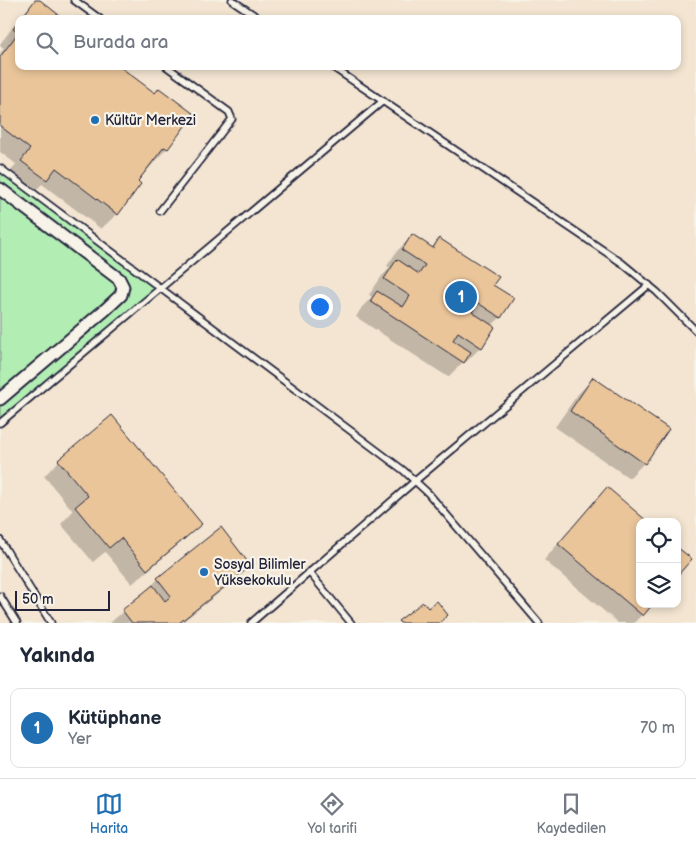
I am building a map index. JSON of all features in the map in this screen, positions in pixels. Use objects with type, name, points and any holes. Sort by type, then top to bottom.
[{"type":"street","points":[[0,399],[106,309],[123,291],[122,283],[119,279],[3,193]]},
{"type":"lane","points":[[74,0],[95,15]]},
{"type":"lane","points":[[232,0],[254,15]]},
{"type":"lane","points":[[160,211],[232,119],[229,112],[171,70]]},
{"type":"lane","points":[[336,70],[622,263],[649,285],[696,331]]},
{"type":"lane","points":[[0,424],[383,101]]},
{"type":"lane","points":[[0,168],[403,470],[428,493],[539,623]]},
{"type":"lane","points":[[251,623],[414,481],[649,285]]},
{"type":"lane","points":[[0,540],[51,623]]},
{"type":"lane","points":[[309,572],[351,623]]},
{"type":"lane","points":[[0,596],[17,623]]},
{"type":"shaded area","points":[[0,0],[696,0],[696,623],[0,623]]},
{"type":"green space","points":[[0,168],[161,288],[0,423]]},
{"type":"building","points":[[35,0],[40,0],[59,15],[24,15]]},
{"type":"building","name":"Kültür Merkezi","points":[[15,37],[15,70],[124,70],[155,93],[159,88],[194,114],[168,149],[164,147],[138,181],[141,184],[118,215],[56,168],[47,180],[21,161],[30,149],[0,126],[0,57]]},
{"type":"building","points":[[412,234],[433,248],[439,238],[499,277],[493,285],[514,298],[501,318],[478,303],[472,312],[495,327],[482,348],[458,332],[453,340],[471,352],[464,363],[370,301],[377,291],[403,307],[410,296],[384,279],[397,259],[419,274],[425,265],[402,250]]},
{"type":"building","points":[[593,377],[669,429],[645,464],[570,411]]},
{"type":"building","points":[[112,415],[202,524],[147,570],[121,538],[109,548],[75,507],[88,496],[58,460]]},
{"type":"building","points":[[607,487],[643,518],[636,518],[636,608],[650,608],[643,616],[558,544]]},
{"type":"building","name":"Sosyal Bilimler Yüksekokulu","points":[[221,527],[251,566],[179,623],[132,623],[122,610],[153,585],[165,601],[171,596],[157,578]]},
{"type":"building","points":[[681,550],[692,559],[681,571]]},
{"type":"building","points":[[437,601],[448,615],[439,623],[400,623],[398,621],[423,602],[428,608]]},
{"type":"place","name":"Kültür Merkezi","points":[[95,120]]},
{"type":"place","name":"Kütüphane","points":[[461,297]]},
{"type":"place","name":"Sosyal Bilimler Yüksekokulu","points":[[204,572]]}]
